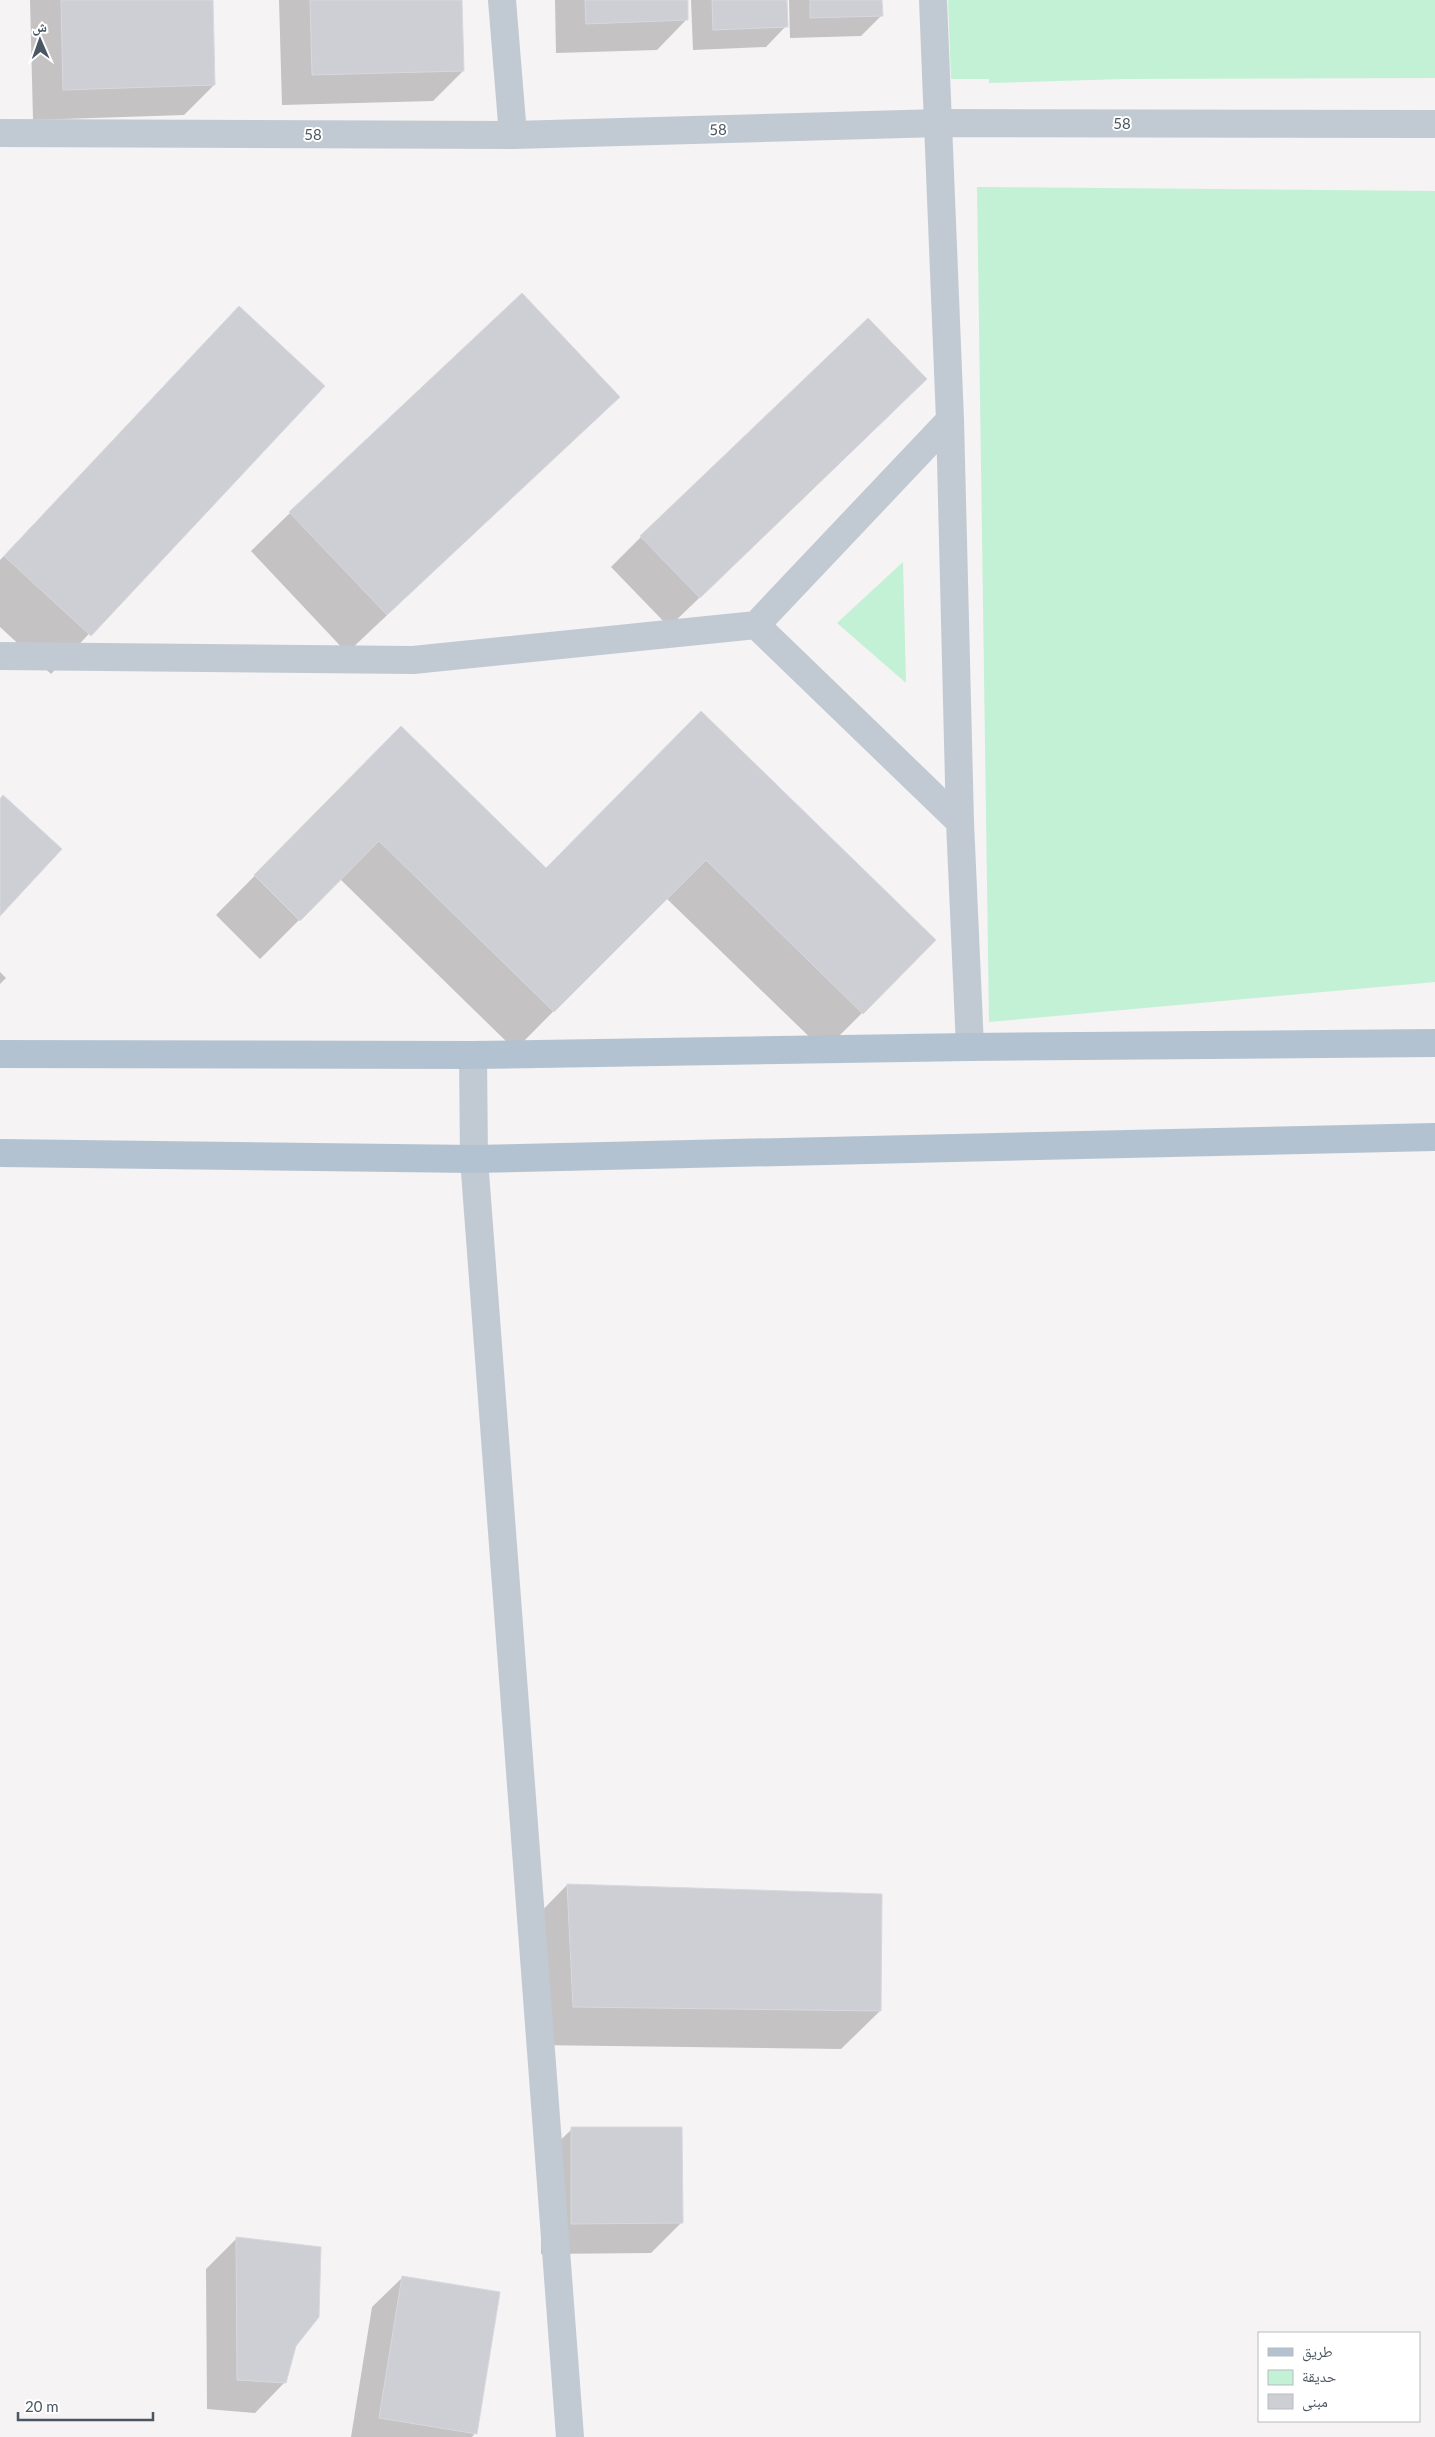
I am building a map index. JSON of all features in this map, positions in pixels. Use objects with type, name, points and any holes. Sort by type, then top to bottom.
[{"type":"main road","points":[[0,1054],[473,1055],[970,1047],[1435,1044]]},
{"type":"main road","points":[[0,1153],[474,1159],[1435,1137]]},
{"type":"street","points":[[502,0],[513,135]]},
{"type":"street","points":[[933,0],[940,124],[950,420],[960,822],[970,1047]]},
{"type":"street","name":"58","points":[[0,133],[513,135],[940,124],[1435,124]]},
{"type":"street","points":[[0,656],[413,660],[756,625],[950,420]]},
{"type":"street","points":[[756,625],[960,822]]},
{"type":"street","points":[[473,1055],[474,1159],[570,2437]]},
{"type":"green space","points":[[948,0],[1435,0],[1435,78],[1124,79],[989,83],[989,79],[951,79]]},
{"type":"green space","points":[[977,187],[1435,191],[1435,982],[989,1022]]},
{"type":"green space","points":[[903,562],[906,683],[837,623]]},
{"type":"building","points":[[61,0],[213,0],[215,85],[63,90]]},
{"type":"building","points":[[310,0],[462,0],[464,71],[312,75]]},
{"type":"building","points":[[585,0],[688,0],[688,20],[586,24]]},
{"type":"building","points":[[712,0],[787,0],[788,27],[713,30]]},
{"type":"building","points":[[810,0],[882,0],[883,16],[810,18]]},
{"type":"building","points":[[522,293],[620,397],[387,615],[289,512]]},
{"type":"building","points":[[239,306],[325,386],[91,636],[4,556]]},
{"type":"building","points":[[868,318],[927,379],[700,598],[640,536]]},
{"type":"building","points":[[701,711],[936,940],[863,1014],[706,860],[554,1012],[379,841],[300,921],[254,875],[401,726],[546,868]]},
{"type":"building","points":[[3,795],[62,849],[0,916],[0,799]]},
{"type":"building","points":[[567,1884],[882,1894],[881,2011],[573,2007]]},
{"type":"building","points":[[571,2127],[682,2127],[683,2223],[571,2224]]},
{"type":"building","points":[[236,2237],[321,2247],[319,2317],[296,2346],[286,2383],[237,2380]]},
{"type":"building","points":[[402,2276],[500,2292],[477,2434],[379,2418]]}]
